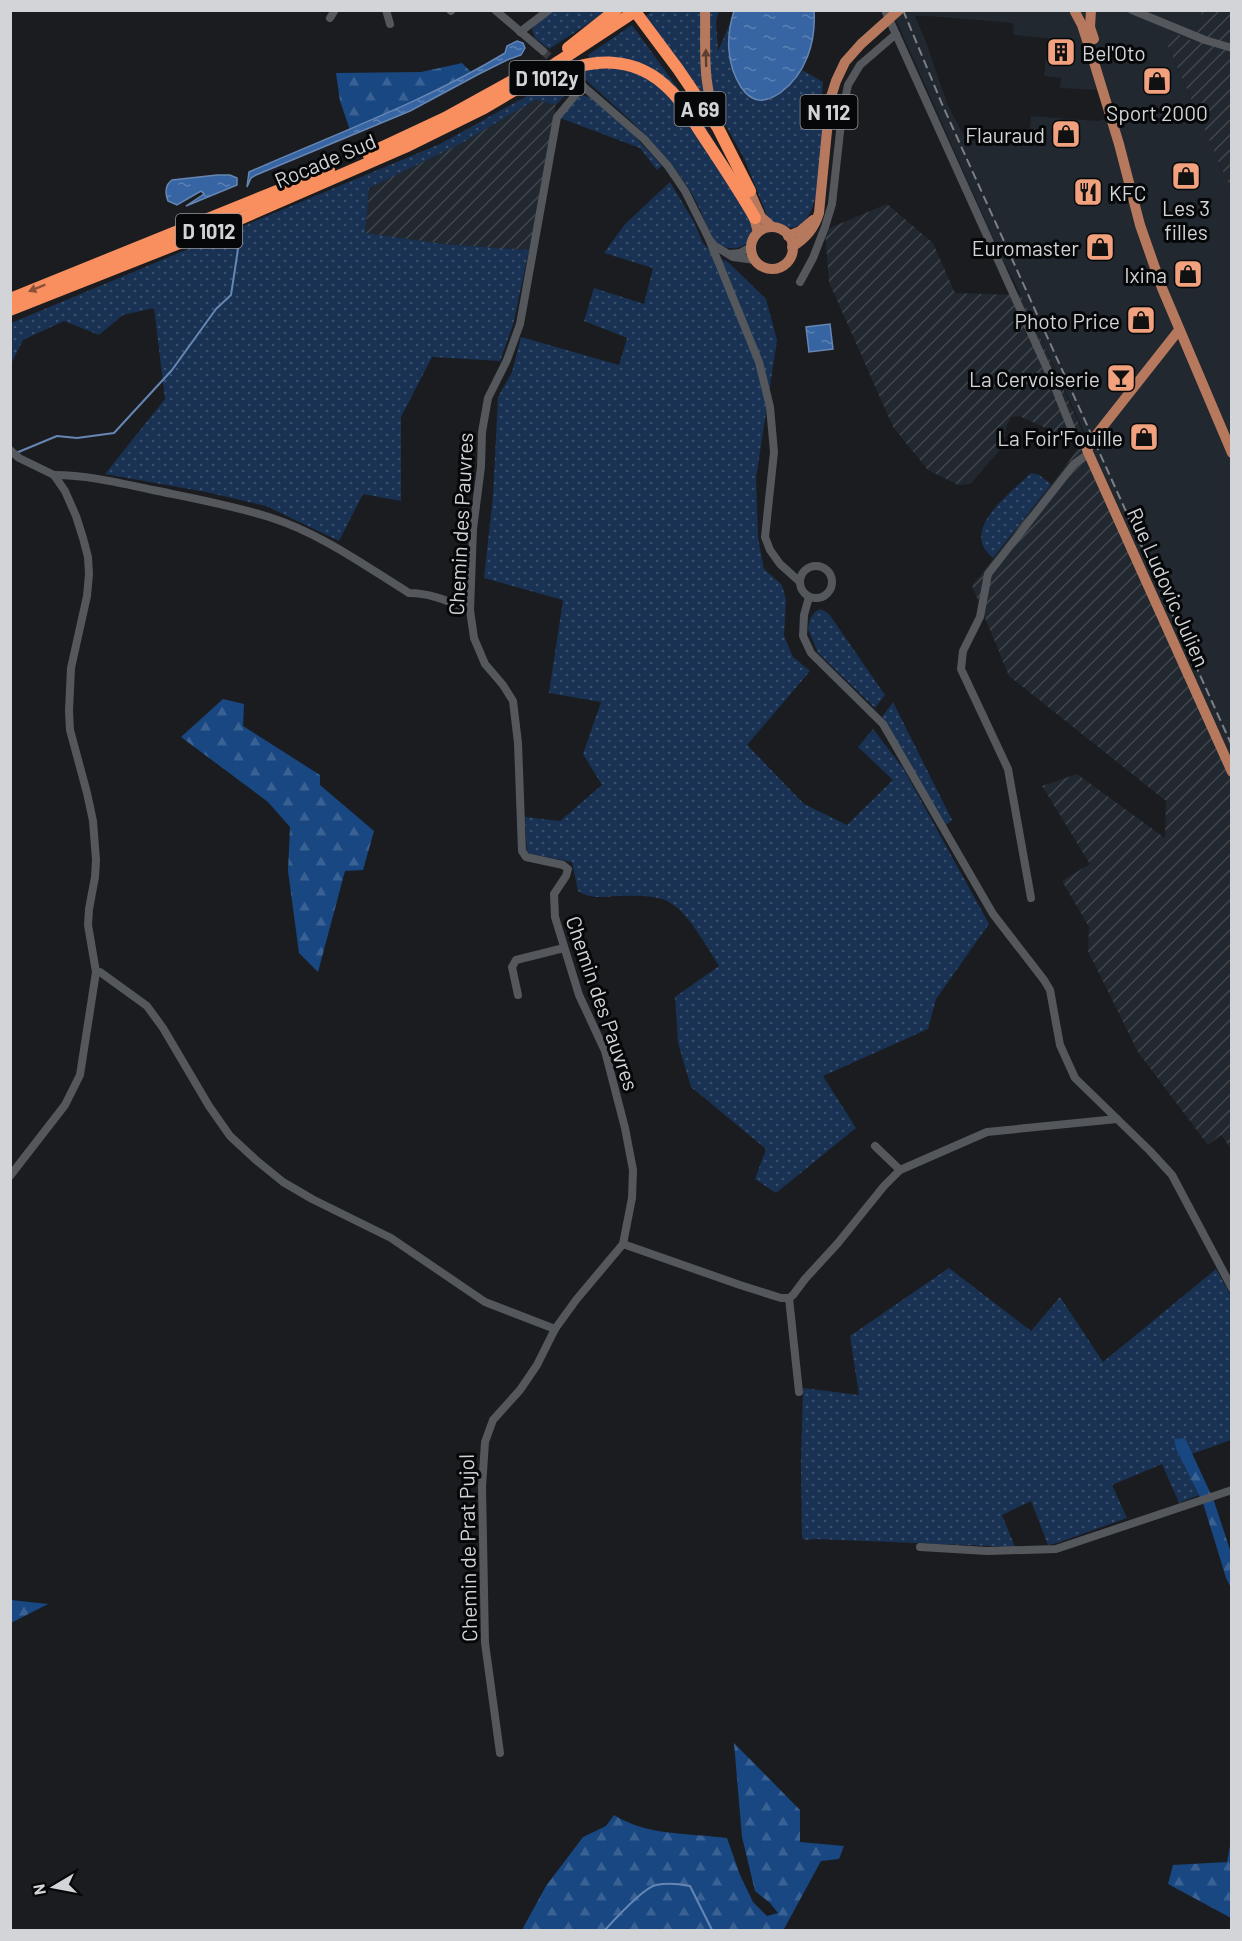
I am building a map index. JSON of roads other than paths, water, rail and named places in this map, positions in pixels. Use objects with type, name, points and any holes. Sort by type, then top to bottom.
[{"type":"highway","name":"Rocade Sud","points":[[10,298],[212,219],[363,156],[480,100],[568,48],[626,10]]},
{"type":"highway","name":"Rocade Sud","points":[[10,310],[235,221],[405,147],[484,108],[524,85],[613,17],[636,10]]},
{"type":"highway","name":"A 69","points":[[636,10],[718,129],[750,191]]},
{"type":"highway","name":"D 1012y","points":[[484,108],[495,105],[578,65],[614,62],[646,71],[665,85],[681,102],[739,189],[754,218]]},
{"type":"main road","name":"A 69","points":[[626,10],[662,56],[715,132],[745,191],[754,218]]},
{"type":"main road","name":"A 69","points":[[705,10],[706,82],[711,103],[750,191]]},
{"type":"main road","name":"N 112","points":[[792,247],[804,239],[815,226],[819,213],[830,100],[836,81],[845,62],[899,10]]},
{"type":"main road","points":[[1232,439],[1195,353],[1153,241],[1090,27],[1090,10],[1073,11],[1082,25],[1094,59],[1140,225],[1162,288],[1232,453]]},
{"type":"main road","points":[[750,191],[761,217],[772,227],[780,229],[788,236],[792,247],[787,262],[778,268],[765,268],[754,260],[751,247],[758,232],[772,227]]},
{"type":"main road","points":[[788,236],[800,231],[819,213]]},
{"type":"main road","points":[[754,218],[758,232]]},
{"type":"main road","points":[[1087,452],[1093,439],[1179,330]]},
{"type":"main road","points":[[1161,352],[1184,343]]},
{"type":"main road","name":"Rue Ludovic Julien","points":[[1087,452],[1232,772]]},
{"type":"street","points":[[387,10],[390,24]]},
{"type":"street","points":[[495,10],[543,51]]},
{"type":"street","points":[[520,32],[549,10]]},
{"type":"street","points":[[885,10],[1050,375],[1074,435],[1087,452],[1074,464],[988,574],[980,617],[963,651],[962,669],[1008,769],[1030,898]]},
{"type":"street","points":[[1132,10],[1232,48]]},
{"type":"street","points":[[1143,10],[1169,25]]},
{"type":"street","points":[[800,282],[817,248],[832,204],[842,114],[848,85],[860,65],[896,34]]},
{"type":"street","points":[[569,74],[644,139],[668,166],[689,198],[709,238],[759,362],[771,407],[774,452],[765,537],[770,550],[785,568],[800,577],[803,592],[809,597],[818,598],[826,594],[832,584],[831,576],[826,569],[818,565],[809,567],[800,577]]},
{"type":"street","name":"Chemin des Pauvres","points":[[583,86],[556,117],[520,324],[507,360],[488,398],[482,432],[481,467],[473,529],[470,610],[474,638],[485,664],[503,684],[513,701],[518,743],[522,851],[526,857],[559,864],[568,869],[566,876],[556,888],[553,898],[555,917],[579,995],[605,1051],[633,1170],[632,1198],[623,1244]]},
{"type":"street","points":[[709,238],[715,246],[728,255],[754,260]]},
{"type":"street","points":[[728,255],[740,253],[751,247]]},
{"type":"street","points":[[12,453],[54,475],[78,475],[136,486],[270,518],[334,545],[409,593],[422,593],[441,598],[470,610]]},
{"type":"street","points":[[10,1176],[65,1105],[80,1075],[96,972],[88,925],[95,877],[94,832],[87,793],[70,730],[69,711],[71,668],[87,596],[88,557],[76,516],[65,491],[54,475]]},
{"type":"street","points":[[809,597],[804,615],[803,636],[811,653],[883,724],[993,914],[1050,990],[1060,1045],[1071,1070],[1081,1085],[1172,1175],[1232,1288]]},
{"type":"street","points":[[518,995],[513,963],[516,960],[564,948]]},
{"type":"street","points":[[96,972],[100,972],[147,1006],[164,1028],[209,1106],[230,1136],[283,1182],[391,1238],[485,1302],[555,1329]]},
{"type":"street","points":[[623,1244],[771,1295],[789,1298],[794,1295],[805,1279],[838,1244],[884,1186],[900,1170],[987,1132],[1117,1119]]},
{"type":"street","points":[[875,1146],[900,1170]]},
{"type":"street","name":"Chemin de Prat Pujol","points":[[500,1753],[485,1643],[482,1487],[483,1450],[487,1433],[493,1420],[520,1390],[537,1365],[555,1329],[623,1244]]},
{"type":"street","points":[[789,1298],[799,1392]]},
{"type":"street","points":[[920,1547],[1006,1552],[1056,1549],[1232,1490]]},
{"type":"water","points":[[734,11],[814,11],[811,46],[803,67],[797,77],[780,93],[765,100],[750,97],[732,69],[729,40]]},
{"type":"water","points":[[517,41],[523,43],[525,48],[521,55],[479,74],[410,111],[256,175],[251,178],[247,187],[249,172],[443,87],[505,53],[507,46]]},
{"type":"water","points":[[230,175],[237,178],[237,185],[186,206],[204,194],[201,191],[177,205],[168,201],[166,189],[172,180]]},
{"type":"water","points":[[830,324],[833,349],[809,352],[806,327]]},
{"type":"waterway","points":[[16,453],[57,436],[77,438],[114,433],[172,370],[216,309],[231,295],[240,236]]},
{"type":"waterway","points":[[605,1930],[629,1904],[650,1887],[669,1884],[690,1886],[712,1930]]},
{"type":"tunnel","points":[[543,51],[560,66]]},
{"type":"railway","points":[[903,10],[942,104],[1232,746]]},
{"type":"place","name":"Bel'Oto","points":[[1061,52]]},
{"type":"place","name":"Sport 2000","points":[[1157,81]]},
{"type":"place","name":"Flauraud","points":[[1066,134]]},
{"type":"place","name":"Les 3 filles","points":[[1186,176]]},
{"type":"place","name":"KFC","points":[[1088,192]]},
{"type":"place","name":"Euromaster","points":[[1100,247]]},
{"type":"place","name":"Ixina","points":[[1188,274]]},
{"type":"place","name":"Photo Price","points":[[1141,320]]},
{"type":"place","name":"La Cervoiserie","points":[[1121,378]]},
{"type":"place","name":"La Foir'Fouille","points":[[1144,437]]}]
